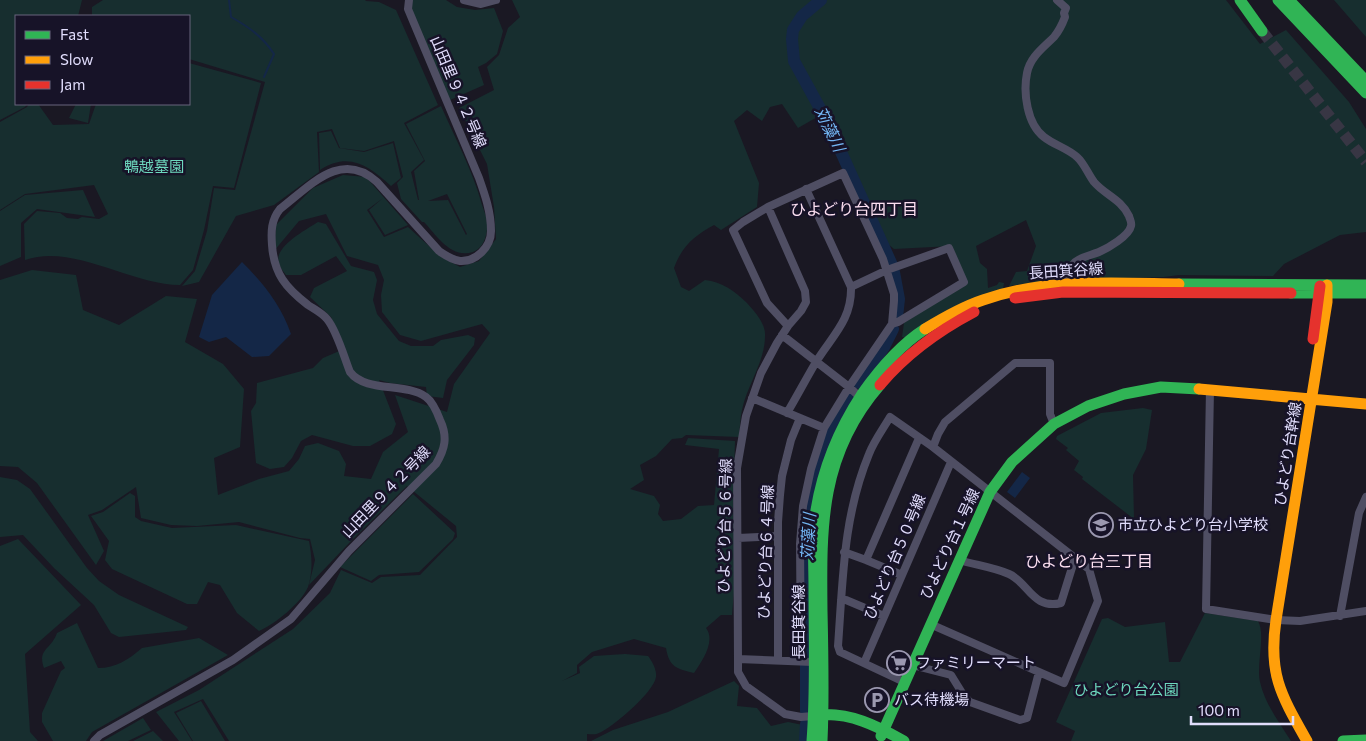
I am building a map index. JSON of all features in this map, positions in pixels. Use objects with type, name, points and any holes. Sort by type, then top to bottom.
[{"type":"street","name":"山田里９４２号線","points":[[94,741],[100,735],[233,660],[291,619],[349,551],[436,464],[444,451],[445,436],[442,423],[427,398],[411,390],[388,387],[362,381],[354,377],[350,372],[327,318],[296,296],[283,281],[273,260],[271,231],[275,215],[280,209],[325,175],[336,170],[352,168],[369,174],[378,182],[439,251],[448,257],[461,261],[471,259],[483,251],[490,240],[488,205],[408,9],[408,0]]},
{"type":"street","points":[[464,0],[480,4],[496,0]]},
{"type":"street","points":[[1056,0],[1066,8],[1065,17],[1055,36],[1036,54],[1030,64],[1027,74],[1026,91],[1028,107],[1040,133],[1045,138],[1072,152],[1080,160],[1094,181],[1124,207],[1132,223],[1130,230],[1119,241],[1100,252],[1076,261],[1066,283]]},
{"type":"street","points":[[1238,0],[1262,31]]},
{"type":"street","points":[[1278,0],[1366,93]]},
{"type":"street","points":[[1289,0],[1364,79]]},
{"type":"street","points":[[788,326],[767,303],[733,230],[768,207],[843,173],[887,270],[894,294],[892,324],[849,387],[824,428],[811,469],[802,506],[800,544],[802,661]]},
{"type":"street","points":[[787,413],[816,362],[846,319],[851,300],[851,287],[806,189]]},
{"type":"street","name":"ひよどり台５６号線","points":[[768,207],[805,291],[806,302],[782,335],[761,373],[746,416],[737,468],[738,672],[746,686],[785,714],[801,718],[820,717]]},
{"type":"street","points":[[851,287],[887,270],[949,248],[964,282],[892,324]]},
{"type":"street","name":"長田箕谷線","points":[[822,741],[814,662],[816,512],[820,487],[837,436],[891,358],[927,328],[954,312],[980,300],[1031,287],[1066,283],[1324,288],[1366,293]]},
{"type":"street","name":"長田箕谷線","points":[[812,741],[820,717],[824,512],[835,461],[862,399],[896,365],[931,335],[983,307],[1005,300],[1063,292],[1324,288],[1366,285]]},
{"type":"street","name":"ひよどり台幹線","points":[[1298,741],[1275,697],[1269,681],[1265,659],[1308,399],[1324,288]]},
{"type":"street","points":[[782,335],[862,399]]},
{"type":"street","points":[[932,447],[945,422],[1015,363],[1050,363],[1050,414],[1054,424]]},
{"type":"street","name":"ひよどり台１号線","points":[[883,737],[904,682],[990,492],[1012,462],[1054,424],[1088,406],[1124,394],[1161,387],[1210,389],[1366,404]]},
{"type":"street","points":[[1210,389],[1206,609],[1272,619],[1300,621],[1366,611]]},
{"type":"street","points":[[752,398],[824,428]]},
{"type":"street","points":[[904,682],[840,652],[838,646],[844,552],[850,514],[859,480],[870,452],[890,417],[932,447],[1090,569],[1098,602],[1064,683],[930,624]]},
{"type":"street","name":"ひよどり台６４号線","points":[[778,660],[778,536],[782,476],[791,440],[800,418]]},
{"type":"street","points":[[866,560],[919,438]]},
{"type":"street","name":"ひよどり台５０号線","points":[[864,663],[951,462]]},
{"type":"street","points":[[1340,616],[1358,513],[1366,497]]},
{"type":"street","points":[[738,538],[778,536]]},
{"type":"street","points":[[844,552],[902,576]]},
{"type":"street","points":[[959,560],[1010,574],[1032,596],[1042,602],[1054,605],[1061,603],[1075,558]]},
{"type":"street","points":[[841,600],[846,600],[884,616]]},
{"type":"street","name":"ひよどり台幹線","points":[[1272,619],[1273,658],[1276,678],[1281,693],[1307,741]]},
{"type":"street","points":[[738,659],[814,662]]},
{"type":"street","points":[[912,665],[951,675],[970,702],[1020,720],[1027,718],[1039,672]]},
{"type":"street","points":[[820,717],[856,726],[883,737],[904,741]]},
{"type":"street","points":[[1343,741],[1366,740]]},
{"type":"green space","points":[[0,0],[82,0],[78,15],[15,15],[15,105],[26,105],[0,120]]},
{"type":"green space","points":[[103,0],[365,0],[379,2],[396,10],[438,105],[404,123],[424,160],[411,172],[418,200],[414,171],[425,161],[406,124],[441,106],[469,167],[486,216],[487,232],[483,244],[473,252],[465,253],[451,249],[401,199],[397,183],[403,177],[394,141],[364,151],[340,148],[332,129],[317,132],[319,172],[274,205],[236,216],[199,282],[182,286],[195,271],[207,231],[214,188],[235,190],[265,82],[190,59],[190,15],[92,15],[92,7]],"holes":[[[447,194],[466,235],[448,200],[428,201]]]},
{"type":"green space","points":[[411,0],[446,0],[457,7],[475,10],[494,8],[503,31],[497,54],[478,67],[484,85],[450,100],[411,16]]},
{"type":"green space","points":[[512,0],[1226,0],[1260,44],[1286,30],[1349,102],[1366,129],[1366,232],[1340,235],[1284,264],[1273,276],[1179,275],[1087,279],[1086,262],[1077,264],[1062,279],[1009,286],[1016,272],[1027,271],[1036,246],[1026,220],[976,246],[980,263],[987,269],[988,288],[997,285],[999,282],[1004,283],[1003,289],[909,339],[902,337],[904,323],[967,282],[952,246],[894,249],[887,243],[819,116],[798,128],[782,104],[770,107],[762,121],[747,110],[734,121],[759,183],[757,207],[721,230],[714,225],[700,233],[685,248],[674,268],[681,287],[689,291],[705,280],[723,285],[733,291],[753,310],[764,327],[765,336],[762,355],[744,401],[739,437],[686,435],[682,438],[672,439],[656,456],[640,465],[644,480],[630,489],[654,496],[660,505],[658,514],[663,521],[681,519],[698,506],[714,505],[719,449],[685,445],[688,438],[735,441],[733,505],[736,568],[732,615],[721,615],[706,628],[709,633],[709,645],[694,673],[675,666],[669,659],[666,648],[634,639],[592,652],[577,665],[577,673],[562,681],[580,673],[579,667],[594,656],[625,654],[648,656],[653,663],[656,677],[654,684],[632,709],[605,730],[596,734],[587,734],[587,741],[229,741],[203,699],[174,712],[192,741],[179,741],[156,712],[199,690],[293,629],[330,593],[341,570],[372,583],[381,577],[420,575],[457,537],[456,526],[407,486],[309,585],[315,560],[310,539],[239,522],[197,526],[171,525],[141,518],[136,487],[102,510],[88,515],[104,551],[96,565],[37,483],[18,467],[0,466],[0,280],[32,270],[76,275],[83,310],[119,325],[166,296],[197,299],[185,342],[223,364],[244,389],[240,447],[214,458],[218,495],[259,479],[289,471],[299,459],[305,446],[318,443],[339,451],[346,464],[344,476],[371,479],[383,452],[408,432],[395,395],[447,412],[454,384],[490,333],[482,324],[421,341],[400,335],[382,312],[381,295],[384,280],[378,265],[347,256],[326,214],[299,221],[274,251],[276,225],[313,188],[343,175],[366,177],[408,225],[385,235],[369,210],[383,198],[367,210],[384,237],[408,227],[440,256],[460,267],[479,261],[496,239],[494,207],[487,164],[459,108],[494,90],[487,67],[499,55],[508,28],[520,17]]},
{"type":"green space","points":[[1334,0],[1366,0],[1366,37]]},
{"type":"green space","name":"鵯越墓園","points":[[190,63],[261,83],[234,188],[213,186],[193,270],[180,285],[142,279],[82,260],[43,256],[25,260],[24,224],[37,211],[60,213],[67,218],[78,219],[82,217],[99,219],[108,214],[94,185],[25,194],[0,210],[0,122],[28,105],[39,105],[53,125],[89,124],[96,105],[190,105]]},
{"type":"green space","points":[[76,105],[91,105],[88,123],[69,118]]},
{"type":"green space","points":[[331,131],[339,148],[364,152],[393,143],[401,178],[391,186],[367,167],[349,161],[330,164],[320,170],[319,133]]},
{"type":"green space","points":[[83,190],[95,217],[37,209],[21,223],[21,257],[0,266],[0,211],[25,195]]},
{"type":"green space","points":[[318,222],[326,224],[351,266],[374,272],[377,280],[373,300],[377,314],[399,341],[411,346],[433,346],[441,340],[468,335],[475,338],[474,345],[447,380],[443,398],[427,396],[426,387],[379,380],[396,424],[392,434],[370,446],[353,446],[312,435],[301,441],[292,458],[284,467],[270,469],[256,463],[251,411],[256,403],[257,383],[313,368],[323,358],[344,349],[331,317],[310,297],[314,288],[347,271],[336,256],[301,275],[286,275],[279,265],[278,258],[285,246]]},
{"type":"green space","points":[[1143,408],[1152,410],[1146,449],[1133,475],[1134,519],[1082,479],[1083,477],[1074,470],[1079,461],[1066,450],[1068,448],[1056,439],[1057,436],[1101,413]]},
{"type":"green space","points":[[0,477],[17,480],[30,489],[87,568],[99,581],[119,595],[188,627],[186,630],[119,637],[111,633],[94,605],[54,568],[23,535],[0,537]]},
{"type":"green space","points":[[130,493],[135,496],[135,517],[141,521],[172,528],[236,525],[309,541],[312,564],[311,576],[305,593],[287,612],[259,631],[237,613],[220,585],[208,582],[197,604],[187,604],[112,569],[105,560],[109,541],[91,516],[103,512]]},
{"type":"green space","points":[[413,494],[455,533],[453,539],[419,572],[379,575],[371,581],[340,567]]},
{"type":"green space","points":[[18,539],[81,605],[25,654],[30,732],[38,741],[0,741],[0,546]]},
{"type":"green space","name":"ひよどり台公園","points":[[1205,613],[1258,621],[1261,634],[1259,675],[1262,690],[1277,720],[1291,741],[1071,741],[1075,731],[1056,722],[1102,619],[1108,618],[1125,627],[1165,622],[1169,662],[1180,662]]},
{"type":"green space","points":[[77,623],[98,668],[110,667],[122,662],[142,648],[199,638],[228,655],[92,732],[86,741],[53,741],[42,722],[42,713],[61,671],[65,668],[61,661],[44,668],[42,657],[57,633]]},
{"type":"green space","points":[[734,681],[739,686],[737,706],[757,708],[771,726],[788,722],[803,725],[804,741],[591,741],[613,730],[668,712]]},
{"type":"green space","points":[[201,701],[225,741],[193,741],[176,713]]},
{"type":"green space","points":[[143,718],[151,730],[128,741],[103,741]]},
{"type":"green space","points":[[153,731],[163,741],[133,741]]},
{"type":"water","points":[[242,262],[271,295],[282,313],[291,334],[269,356],[252,357],[226,337],[209,342],[199,337],[212,295]]},
{"type":"water","points":[[1022,472],[1030,478],[1015,498],[1007,492]]},
{"type":"waterway","points":[[229,0],[231,17],[255,33],[274,54],[264,77]]},
{"type":"waterway","name":"苅藻川","points":[[821,0],[802,16],[793,30],[794,61],[828,123],[892,265]]},
{"type":"waterway","name":"苅藻川","points":[[894,272],[899,299],[897,317]]},
{"type":"waterway","name":"苅藻川","points":[[859,383],[884,347],[893,329]]},
{"type":"waterway","name":"苅藻川","points":[[806,656],[806,538],[813,477],[837,417],[849,397]]},
{"type":"waterway","name":"苅藻川","points":[[806,663],[806,711]]},
{"type":"waterway","name":"苅藻川","points":[[805,741],[806,724]]},
{"type":"tunnel","points":[[1262,31],[1366,162]]},
{"type":"traffic: fast","points":[[1240,0],[1262,31]]},
{"type":"traffic: fast","points":[[1278,0],[1366,93]]},
{"type":"traffic: fast","points":[[1289,0],[1366,81]]},
{"type":"traffic: fast","points":[[1179,284],[1366,285]]},
{"type":"traffic: fast","points":[[1291,293],[1366,293]]},
{"type":"traffic: fast","points":[[812,741],[814,530],[816,510],[823,479],[839,435],[862,394],[891,358],[925,329]]},
{"type":"traffic: fast","points":[[822,741],[822,549],[828,492],[835,464],[845,437],[860,411],[880,385]]},
{"type":"traffic: fast","points":[[881,736],[990,492],[1012,462],[1054,424],[1088,406],[1124,394],[1161,387],[1199,389]]},
{"type":"traffic: fast","points":[[818,715],[841,716],[863,721],[904,741]]},
{"type":"traffic: fast","points":[[1343,741],[1366,740]]},
{"type":"traffic: slow","points":[[925,329],[975,303],[1031,288],[1080,283],[1179,284]]},
{"type":"traffic: slow","points":[[1307,741],[1290,710],[1279,684],[1275,670],[1274,639],[1327,302],[1327,285]]},
{"type":"traffic: slow","points":[[1199,389],[1366,404]]},
{"type":"traffic: jam","points":[[1313,339],[1320,286]]},
{"type":"traffic: jam","points":[[1015,298],[1063,292],[1291,293]]},
{"type":"traffic: jam","points":[[880,385],[912,353],[948,327],[974,312]]},
{"type":"place","name":"市立ひよどり台小学校","points":[[1101,525]]},
{"type":"place","name":"ファミリーマート","points":[[899,663]]},
{"type":"place","name":"バス待機場","points":[[877,700]]},
{"type":"district","name":"ひよどり台四丁目","points":[[854,209]]},
{"type":"district","name":"ひよどり台三丁目","points":[[1089,561]]}]
